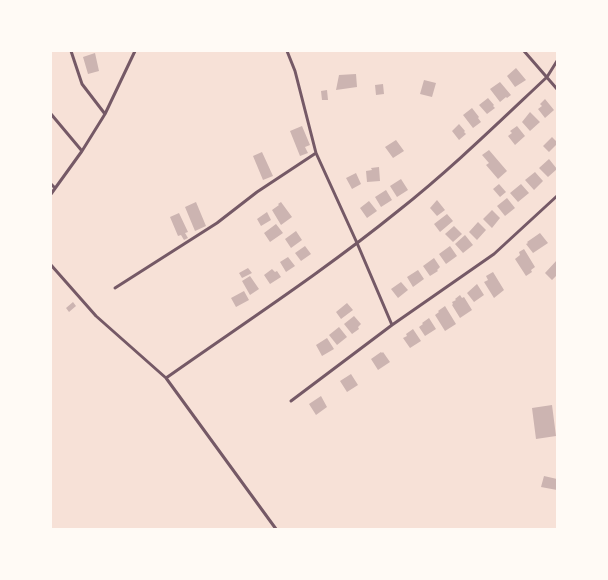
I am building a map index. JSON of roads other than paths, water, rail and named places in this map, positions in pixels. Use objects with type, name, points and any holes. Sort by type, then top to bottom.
[{"type":"street","points":[[71,51],[82,84],[105,114]]},
{"type":"street","points":[[51,194],[82,151],[105,114],[135,51]]},
{"type":"street","points":[[287,51],[295,71],[316,152],[392,325]]},
{"type":"street","points":[[524,51],[557,89]]},
{"type":"street","points":[[166,378],[357,243],[399,211],[547,78],[557,61]]},
{"type":"street","points":[[51,114],[82,151]]},
{"type":"street","points":[[115,288],[217,223],[258,192],[316,152]]},
{"type":"street","points":[[51,184],[55,188]]},
{"type":"street","points":[[291,401],[392,325],[494,254],[557,196]]},
{"type":"street","points":[[51,265],[96,316],[166,378],[276,529]]}]
